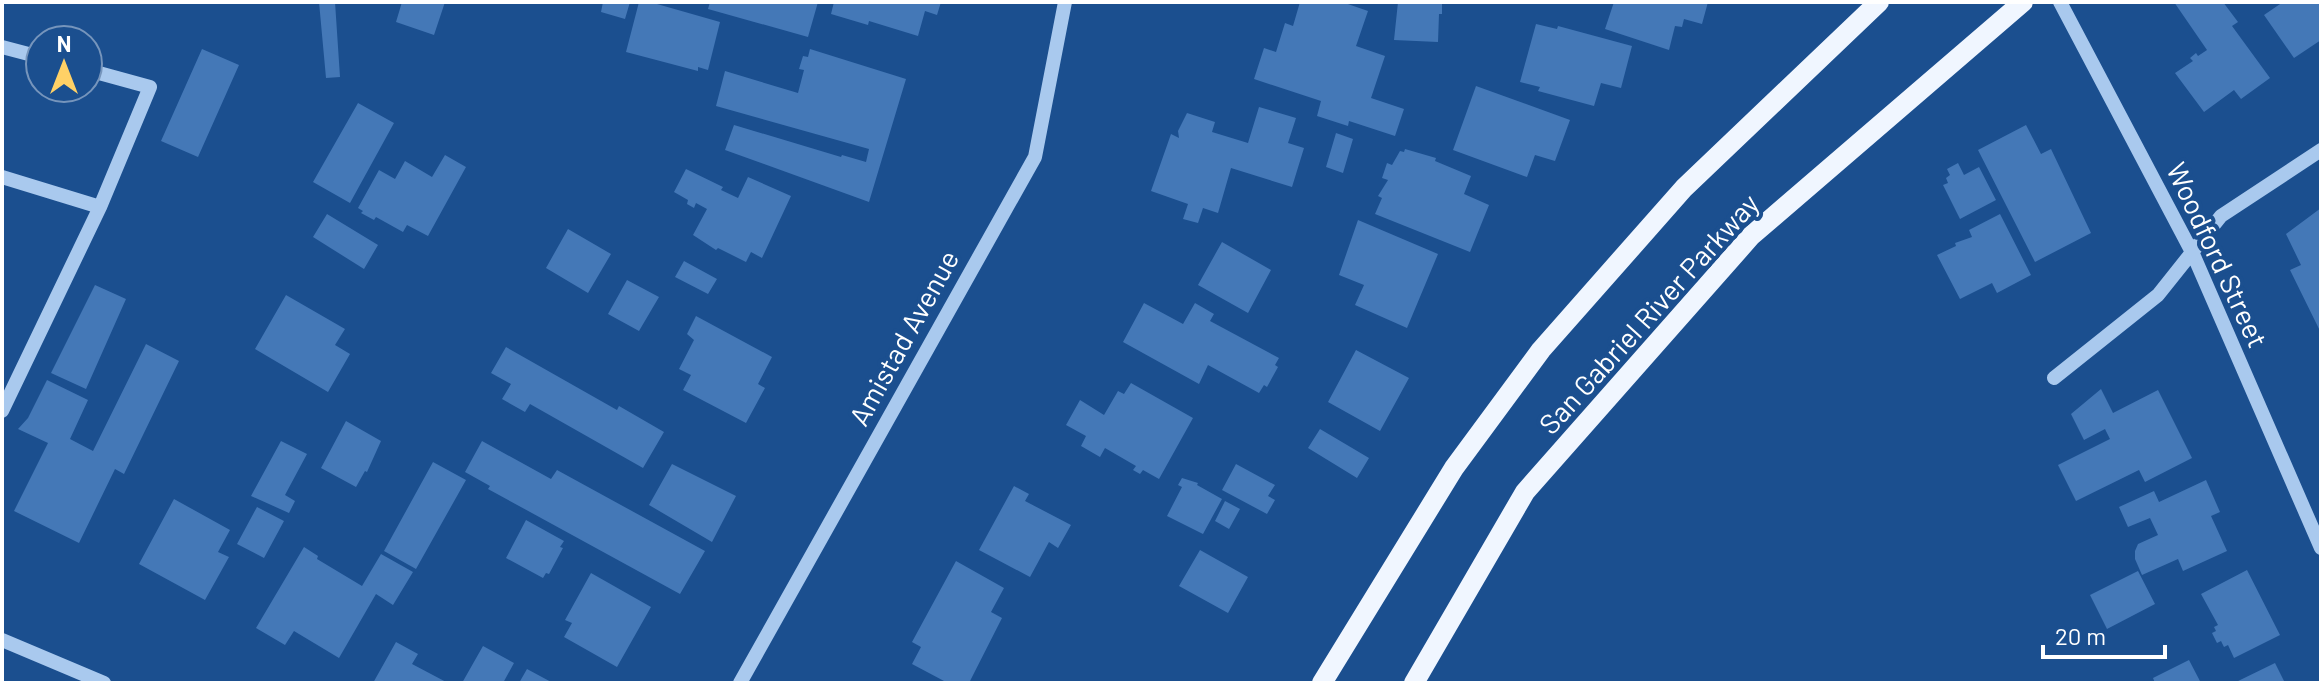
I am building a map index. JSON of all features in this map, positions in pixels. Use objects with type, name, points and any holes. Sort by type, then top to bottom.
[{"type":"main road","name":"San Gabriel River Parkway","points":[[1322,683],[1454,468],[1541,350],[1684,188],[1879,2]]},
{"type":"main road","name":"San Gabriel River Parkway","points":[[1414,683],[1525,492],[1751,236],[2023,2]]},
{"type":"street","name":"Amistad Avenue","points":[[740,683],[1035,157],[1065,2]]},
{"type":"street","name":"Woodford Street","points":[[2060,2],[2193,254],[2318,542]]},
{"type":"street","points":[[2,47],[24,53]]},
{"type":"street","points":[[2,411],[100,207],[150,87],[104,74]]},
{"type":"street","points":[[2054,378],[2158,295],[2221,216],[2321,150]]},
{"type":"street","points":[[2,177],[100,207]]},
{"type":"street","points":[[2,640],[104,683]]},
{"type":"building","points":[[319,2],[335,2],[340,77],[326,78]]},
{"type":"building","points":[[402,2],[445,2],[434,35],[396,22]]},
{"type":"building","points":[[603,2],[630,2],[625,19],[601,12]]},
{"type":"building","points":[[639,2],[650,2],[720,22],[708,70],[698,67],[698,71],[626,52]]},
{"type":"building","points":[[710,2],[818,2],[808,37],[708,9]]},
{"type":"building","points":[[834,2],[941,2],[937,15],[925,11],[918,36],[869,21],[868,25],[831,14]]},
{"type":"building","points":[[1300,2],[1342,2],[1368,11],[1356,46],[1385,56],[1371,98],[1404,109],[1395,136],[1349,121],[1348,126],[1317,116],[1321,101],[1254,79],[1264,48],[1276,52],[1285,23],[1293,26]]},
{"type":"building","points":[[1398,2],[1442,2],[1438,42],[1394,40]]},
{"type":"building","points":[[1614,2],[1708,2],[1702,24],[1684,19],[1682,27],[1675,26],[1669,50],[1605,29]]},
{"type":"building","points":[[2174,2],[2223,2],[2238,22],[2232,26],[2270,78],[2241,99],[2234,90],[2204,112],[2175,73],[2193,61],[2190,58],[2196,53],[2198,56],[2207,50]]},
{"type":"building","points":[[2283,2],[2321,2],[2321,40],[2294,58],[2264,15]]},
{"type":"building","points":[[1536,24],[1557,29],[1558,26],[1632,46],[1621,88],[1601,83],[1594,106],[1538,91],[1540,87],[1520,82]]},
{"type":"building","points":[[202,49],[239,65],[198,157],[161,141]]},
{"type":"building","points":[[810,49],[906,79],[869,202],[725,150],[734,125],[866,162],[869,149],[716,106],[725,71],[798,93],[804,70],[799,69],[803,56],[808,57]]},
{"type":"building","points":[[1476,86],[1570,120],[1555,161],[1535,155],[1527,177],[1453,150]]},
{"type":"building","points":[[358,103],[394,123],[350,203],[313,182]]},
{"type":"building","points":[[1259,107],[1296,118],[1288,143],[1304,148],[1292,187],[1231,168],[1218,213],[1203,208],[1198,223],[1183,219],[1188,204],[1151,191],[1171,134],[1179,138],[1178,131],[1187,113],[1215,122],[1212,132],[1248,143]]},
{"type":"building","points":[[2026,125],[2041,154],[2051,149],[2091,233],[2035,262],[1978,150]]},
{"type":"building","points":[[1336,133],[1353,139],[1343,173],[1326,167]]},
{"type":"building","points":[[1405,149],[1436,158],[1435,161],[1471,176],[1464,194],[1489,205],[1470,252],[1375,214],[1382,198],[1378,196],[1388,180],[1382,178],[1387,163],[1392,165],[1400,151],[1404,152]]},
{"type":"building","points":[[445,155],[466,167],[428,236],[407,225],[403,232],[376,217],[374,220],[361,213],[363,211],[358,208],[379,170],[395,179],[405,161],[432,177]]},
{"type":"building","points":[[1958,163],[1964,175],[1979,167],[1996,200],[1960,219],[1943,185],[1948,183],[1946,178],[1950,175],[1947,169]]},
{"type":"building","points":[[686,169],[738,198],[748,177],[791,196],[762,258],[751,252],[746,262],[718,248],[716,250],[693,235],[707,209],[696,203],[694,208],[687,204],[688,200],[674,192]]},
{"type":"building","points":[[2321,208],[2321,333],[2290,270],[2301,265],[2286,234]]},
{"type":"building","points":[[327,214],[378,245],[364,269],[313,237]]},
{"type":"building","points":[[2000,214],[2031,275],[1997,293],[1992,283],[1960,299],[1937,255],[1956,246],[1955,243],[1972,237],[1969,230]]},
{"type":"building","points":[[1358,220],[1438,254],[1407,328],[1355,305],[1364,285],[1339,275]]},
{"type":"building","points":[[568,229],[611,254],[588,293],[546,268]]},
{"type":"building","points":[[1222,242],[1271,270],[1248,313],[1198,285]]},
{"type":"building","points":[[684,261],[717,279],[708,294],[675,277]]},
{"type":"building","points":[[627,280],[659,297],[639,331],[608,314]]},
{"type":"building","points":[[95,285],[126,299],[86,389],[51,373]]},
{"type":"building","points":[[286,295],[345,329],[335,345],[350,354],[328,392],[255,349]]},
{"type":"building","points":[[1144,303],[1183,324],[1195,303],[1214,314],[1210,321],[1279,358],[1275,365],[1278,367],[1267,387],[1264,385],[1259,393],[1208,365],[1199,384],[1123,342]]},
{"type":"building","points":[[696,316],[772,357],[758,384],[765,388],[746,423],[683,390],[691,375],[679,369],[694,340],[687,334]]},
{"type":"building","points":[[146,344],[179,361],[124,474],[115,469],[79,543],[14,511],[48,443],[18,429],[28,418],[47,380],[88,400],[70,439],[93,451]]},
{"type":"building","points":[[506,347],[617,410],[619,406],[664,432],[643,468],[530,404],[525,412],[502,399],[511,384],[491,373]]},
{"type":"building","points":[[1356,350],[1409,378],[1380,431],[1328,402]]},
{"type":"building","points":[[1131,383],[1193,418],[1159,479],[1143,470],[1140,474],[1133,470],[1136,466],[1105,448],[1100,457],[1081,446],[1086,436],[1066,425],[1080,400],[1104,415],[1118,391],[1124,394]]},
{"type":"building","points":[[2101,389],[2113,413],[2158,390],[2192,458],[2145,482],[2139,470],[2076,501],[2058,465],[2110,439],[2105,429],[2084,440],[2071,414]]},
{"type":"building","points":[[346,421],[381,441],[367,472],[356,487],[321,468]]},
{"type":"building","points":[[1320,429],[1369,458],[1357,478],[1308,448]]},
{"type":"building","points":[[281,441],[307,454],[285,495],[295,501],[289,513],[251,496]]},
{"type":"building","points":[[482,441],[551,479],[557,470],[705,551],[680,594],[488,489],[490,486],[465,472]]},
{"type":"building","points":[[433,462],[466,480],[416,569],[384,551]]},
{"type":"building","points":[[672,464],[736,496],[712,542],[649,505]]},
{"type":"building","points":[[1236,464],[1275,485],[1268,496],[1275,500],[1267,514],[1222,490]]},
{"type":"building","points":[[1182,478],[1198,483],[1222,499],[1203,534],[1167,516],[1182,487],[1178,485]]},
{"type":"building","points":[[2206,480],[2220,512],[2211,516],[2227,551],[2183,571],[2178,559],[2142,575],[2135,551],[2138,544],[2158,535],[2150,518],[2128,527],[2119,507],[2154,491],[2159,502]]},
{"type":"building","points":[[1014,486],[1029,494],[1025,501],[1071,525],[1058,548],[1049,542],[1030,577],[979,550]]},
{"type":"building","points":[[174,499],[230,530],[218,552],[229,557],[205,600],[139,564]]},
{"type":"building","points":[[1225,501],[1240,509],[1229,529],[1215,521]]},
{"type":"building","points":[[257,507],[284,521],[264,558],[237,544]]},
{"type":"building","points":[[526,520],[564,541],[549,574],[546,573],[543,578],[506,558]]},
{"type":"building","points":[[304,547],[318,556],[317,559],[362,586],[381,554],[413,572],[393,605],[376,594],[339,658],[294,631],[285,645],[256,628]]},
{"type":"building","points":[[1200,550],[1248,577],[1228,613],[1179,586]]},
{"type":"building","points":[[956,561],[1004,588],[991,612],[1002,618],[969,683],[943,683],[912,664],[921,647],[912,642]]},
{"type":"building","points":[[2247,570],[2280,635],[2234,658],[2228,645],[2224,647],[2221,641],[2217,643],[2212,633],[2218,625],[2201,594]]},
{"type":"building","points":[[2138,571],[2155,604],[2107,629],[2090,595]]},
{"type":"building","points":[[591,573],[651,607],[617,667],[564,637],[572,623],[565,620]]},
{"type":"building","points":[[396,642],[418,654],[412,664],[448,683],[373,683]]},
{"type":"building","points":[[483,646],[514,663],[503,683],[462,683]]},
{"type":"building","points":[[2189,660],[2201,683],[2155,683],[2153,678]]},
{"type":"building","points":[[2275,663],[2285,683],[2234,683]]},
{"type":"building","points":[[527,669],[553,683],[519,683]]}]
